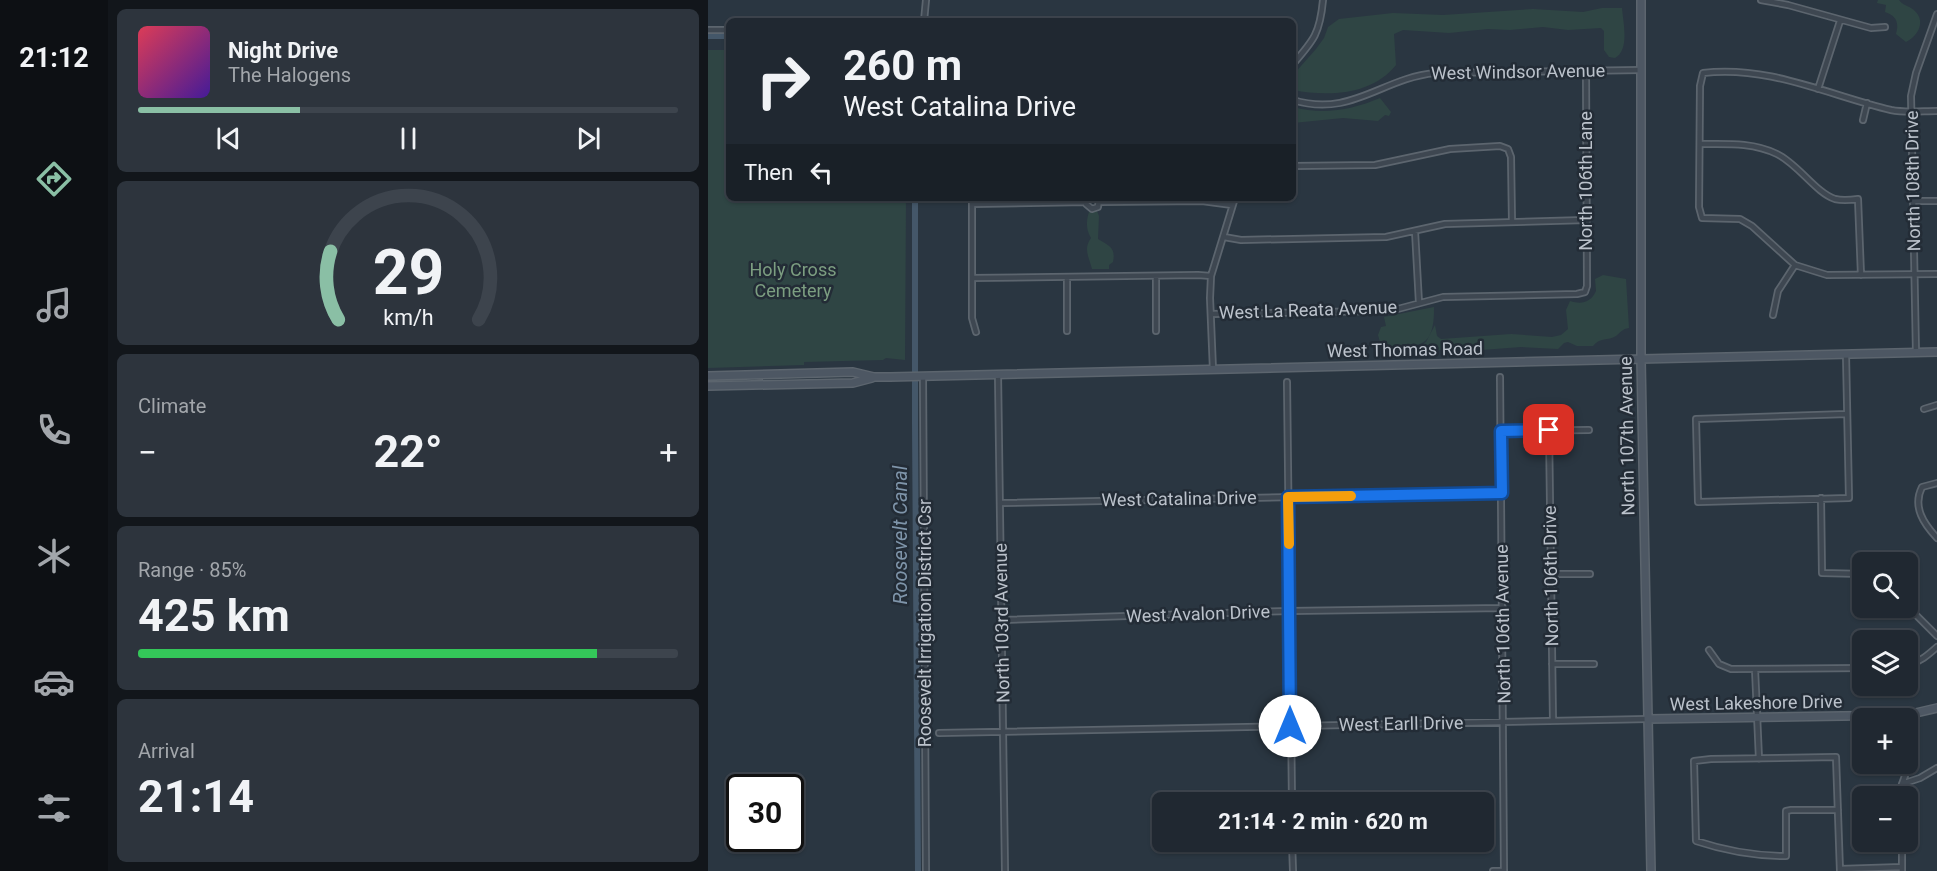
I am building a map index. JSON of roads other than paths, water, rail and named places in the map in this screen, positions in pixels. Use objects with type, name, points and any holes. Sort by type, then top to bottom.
[{"type":"main road","name":"North 107th Avenue","points":[[1641,0],[1641,360],[1651,871]]},
{"type":"main road","name":"West Thomas Road","points":[[708,386],[853,383],[874,377],[906,376],[1846,356],[1937,352]]},
{"type":"main road","name":"West Thomas Road","points":[[708,376],[853,372],[874,377]]},
{"type":"main road","name":"West Lakeshore Drive","points":[[1648,719],[1907,715],[1937,708]]},
{"type":"street","points":[[924,18],[926,0]]},
{"type":"street","points":[[1296,60],[1316,35],[1323,0]]},
{"type":"street","points":[[1761,0],[1773,1],[1871,28],[1885,27]]},
{"type":"street","name":"North 108th Drive","points":[[1916,353],[1911,96],[1916,73],[1937,14]]},
{"type":"street","points":[[1818,89],[1840,21]]},
{"type":"street","points":[[708,30],[726,30]]},
{"type":"street","name":"North 106th Lane","points":[[1585,292],[1587,286],[1586,70]]},
{"type":"street","name":"West Windsor Avenue","points":[[1296,101],[1333,105],[1359,99],[1407,78],[1428,74],[1641,70]]},
{"type":"street","points":[[1937,111],[1893,111],[1790,80],[1751,72],[1703,73],[1700,86],[1699,207],[1702,218],[1740,219],[1752,226],[1795,265],[1827,275],[1937,274]]},
{"type":"street","points":[[1863,120],[1867,103]]},
{"type":"street","points":[[1700,144],[1740,144],[1777,154],[1793,163],[1825,194],[1834,199],[1858,199],[1861,275]]},
{"type":"street","points":[[1296,166],[1374,165],[1450,149],[1500,146],[1508,149],[1511,157],[1512,222]]},
{"type":"street","points":[[972,201],[972,318],[976,333]]},
{"type":"street","points":[[1086,201],[1087,207],[1092,209],[1097,208],[1099,201]]},
{"type":"street","points":[[1202,201],[1232,205]]},
{"type":"street","points":[[1213,370],[1212,276],[1233,201]]},
{"type":"street","points":[[1913,201],[1937,201]]},
{"type":"street","points":[[1224,237],[1241,240],[1386,237],[1445,224],[1586,220]]},
{"type":"street","points":[[1415,231],[1419,303]]},
{"type":"street","points":[[1773,315],[1778,291],[1795,265]]},
{"type":"street","points":[[1156,276],[1156,331]]},
{"type":"street","name":"West La Reata Avenue","points":[[972,278],[1212,276]]},
{"type":"street","points":[[1066,277],[1067,331]]},
{"type":"street","name":"West La Reata Avenue","points":[[1211,314],[1385,311],[1443,297],[1585,292]]},
{"type":"street","points":[[1846,356],[1849,498],[1698,502],[1696,419],[1847,414]]},
{"type":"street","name":"North 103rd Avenue","points":[[999,374],[1005,871]]},
{"type":"street","name":"Roosevelt Irrigation District Csr","points":[[923,376],[926,871]]},
{"type":"street","name":"North 106th Avenue","points":[[1500,377],[1504,722],[1503,871]]},
{"type":"street","points":[[1287,381],[1292,792]]},
{"type":"street","points":[[1924,409],[1937,405]]},
{"type":"street","name":"North 106th Drive","points":[[1549,430],[1553,721]]},
{"type":"street","points":[[1501,431],[1589,430]]},
{"type":"street","points":[[1937,483],[1922,487],[1918,495],[1920,513],[1926,526],[1937,538]]},
{"type":"street","name":"West Catalina Drive","points":[[1000,502],[1502,493]]},
{"type":"street","points":[[1821,498],[1822,573],[1852,574]]},
{"type":"street","points":[[1551,574],[1590,574]]},
{"type":"street","name":"West Avalon Drive","points":[[1001,620],[1290,611],[1503,608]]},
{"type":"street","points":[[1918,617],[1937,636]]},
{"type":"street","points":[[1918,660],[1928,656],[1937,647]]},
{"type":"street","points":[[1709,650],[1719,664],[1731,669],[1852,668]]},
{"type":"street","points":[[1552,664],[1594,664]]},
{"type":"street","points":[[1755,669],[1759,759]]},
{"type":"street","name":"West Earll Drive","points":[[939,733],[1648,719]]},
{"type":"street","points":[[1838,810],[1786,812],[1786,856],[1763,856],[1723,850],[1696,842],[1694,761],[1836,757],[1838,810],[1840,870],[1902,869],[1902,852]]},
{"type":"street","points":[[1902,784],[1920,778],[1937,768]]},
{"type":"street","points":[[1902,784],[1906,774]]},
{"type":"street","points":[[1292,852],[1293,871]]},
{"type":"street","points":[[1493,871],[1503,871]]},
{"type":"waterway","name":"Roosevelt Canal","points":[[708,36],[726,36]]},
{"type":"waterway","name":"Roosevelt Canal","points":[[915,201],[918,871]]},
{"type":"park label","name":"Holy Cross Cemetery","points":[[793,280]]}]
